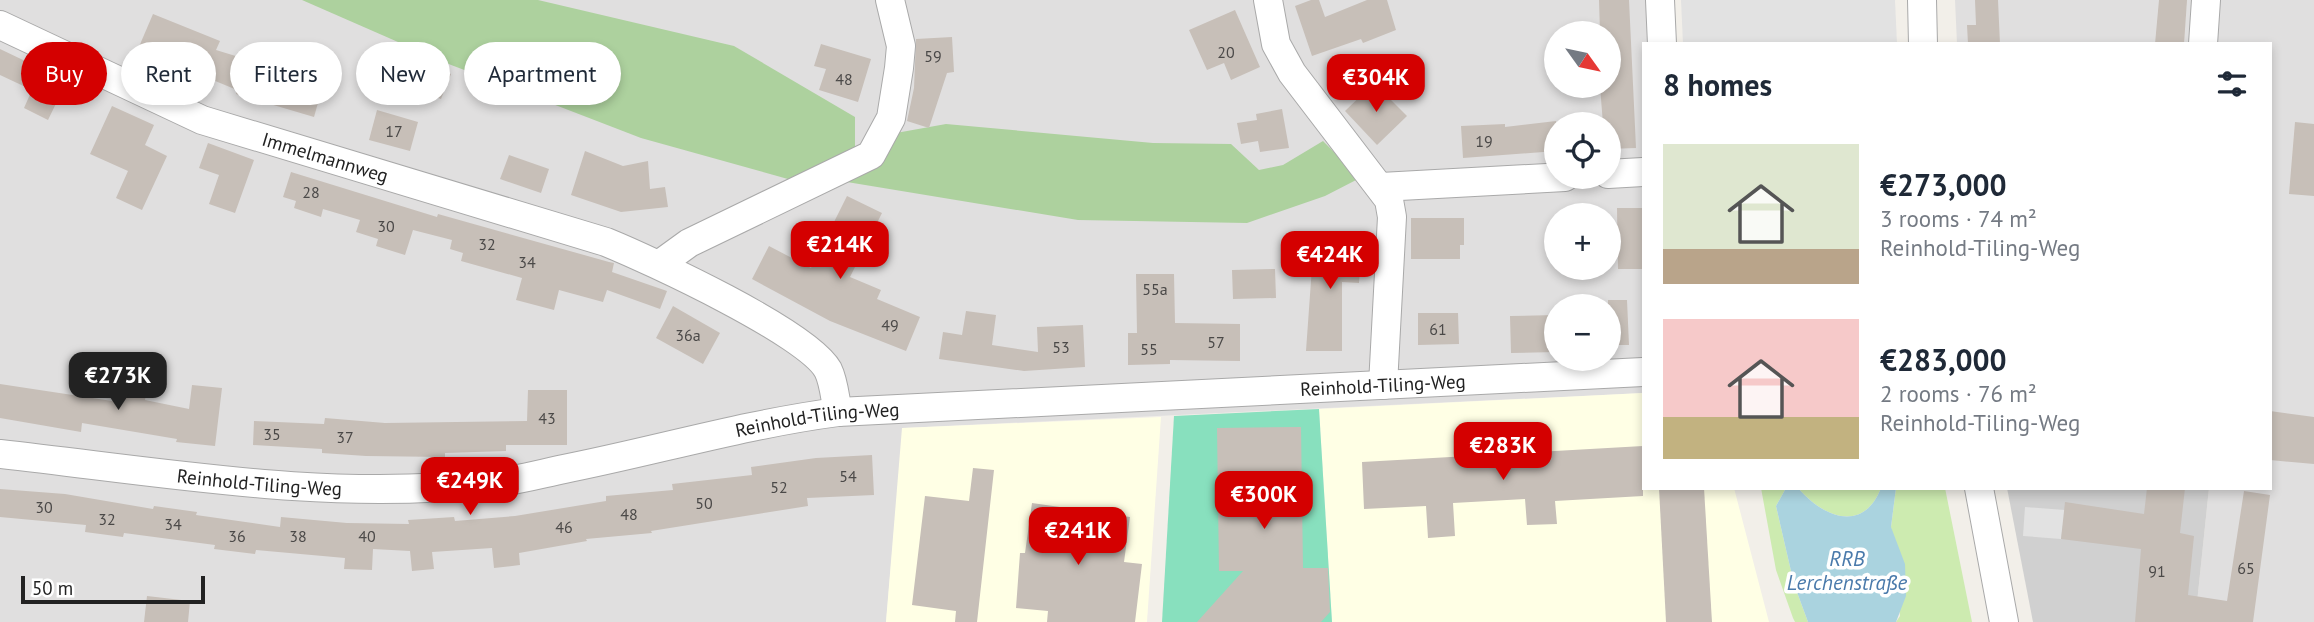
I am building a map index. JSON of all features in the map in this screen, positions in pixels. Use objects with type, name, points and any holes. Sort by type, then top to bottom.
[{"type":"street","points":[[660,264],[689,243],[871,155],[891,118],[899,68],[901,46],[890,0]]},
{"type":"street","points":[[1268,0],[1276,44],[1292,73],[1312,103],[1389,200],[1392,216],[1384,385]]},
{"type":"street","points":[[1660,0],[1662,42]]},
{"type":"street","points":[[1922,0],[1923,42]]},
{"type":"street","points":[[2203,42],[2206,0]]},
{"type":"street","name":"Immelmannweg","points":[[0,26],[202,120],[606,242],[660,264],[806,345],[828,370],[838,412]]},
{"type":"street","points":[[1621,173],[1642,172]]},
{"type":"street","points":[[1381,187],[1544,178]]},
{"type":"street","name":"Reinhold-Tiling-Weg","points":[[0,454],[243,483],[367,490],[492,484],[648,452],[779,420],[838,412],[1642,372]]},
{"type":"street","points":[[1979,490],[2004,622]]},
{"type":"shaded area","points":[[0,0],[1673,0],[1673,42],[1642,42],[1642,393],[903,428],[886,622],[0,622]]},
{"type":"shaded area","points":[[1681,0],[1895,0],[1897,42],[1683,42]]},
{"type":"shaded area","points":[[1955,0],[2314,0],[2314,622],[2195,622],[2209,490],[2272,490],[2272,42],[1957,42]]},
{"type":"shaded area","points":[[1642,393],[1642,490],[1735,490],[1769,622],[1332,622],[1319,409]]},
{"type":"shaded area","points":[[1161,417],[1147,622],[886,622],[902,428]]},
{"type":"shaded area","points":[[2007,490],[2209,490],[2195,622],[2033,622]]},
{"type":"shaded area","points":[[2025,507],[2065,510],[2061,539],[2023,536]]},
{"type":"green space","points":[[302,0],[538,0],[734,46],[855,117],[855,148],[795,181],[641,138],[555,105],[621,105],[621,42],[464,42],[464,70],[450,65],[450,42],[398,42]]},
{"type":"green space","points":[[946,124],[1153,143],[1231,144],[1259,170],[1283,165],[1323,141],[1360,178],[1325,196],[1247,223],[1078,220],[847,182],[896,133]]},
{"type":"green space","points":[[1319,409],[1332,622],[1162,622],[1174,416]]},
{"type":"green space","points":[[1761,490],[1785,490],[1776,506],[1794,584],[1808,622],[1795,622],[1776,570]]},
{"type":"green space","points":[[1800,490],[1880,490],[1864,511],[1853,516],[1831,513]]},
{"type":"green space","points":[[1896,490],[1945,490],[1972,622],[1896,622],[1900,616],[1891,527]]},
{"type":"water","name":"RRB Lerchenstraße","points":[[1785,490],[1800,490],[1819,507],[1831,513],[1853,516],[1864,511],[1880,490],[1896,490],[1891,527],[1905,564],[1906,596],[1896,622],[1808,622],[1794,584],[1776,506]]},
{"type":"building","points":[[1319,0],[1325,17],[1367,0],[1387,0],[1396,30],[1363,43],[1361,39],[1312,56],[1295,6]]},
{"type":"building","points":[[1599,0],[1629,0],[1636,148],[1621,149],[1621,112],[1602,112],[1601,98],[1621,98],[1621,21],[1600,21]]},
{"type":"building","points":[[1975,0],[1998,0],[2000,42],[1968,42],[1967,25],[1976,25]]},
{"type":"building","points":[[2159,0],[2187,0],[2184,42],[2155,42]]},
{"type":"building","points":[[1235,10],[1260,67],[1231,80],[1224,63],[1207,70],[1189,30]]},
{"type":"building","points":[[153,14],[220,41],[216,50],[216,42],[141,42]]},
{"type":"building","points":[[952,37],[954,72],[947,73],[929,128],[907,121],[914,88],[916,39]]},
{"type":"building","points":[[821,44],[871,59],[858,102],[819,90],[826,69],[814,66]]},
{"type":"building","points":[[0,49],[21,59],[21,85],[0,75]]},
{"type":"building","points":[[216,50],[230,54],[230,87],[216,81]]},
{"type":"building","points":[[1374,83],[1407,116],[1377,145],[1345,111]]},
{"type":"building","points":[[25,105],[55,105],[48,120],[24,108]]},
{"type":"building","points":[[273,105],[317,105],[314,117]]},
{"type":"building","points":[[112,106],[154,125],[145,145],[167,156],[142,210],[116,198],[128,171],[90,154]]},
{"type":"building","points":[[1282,109],[1289,148],[1260,152],[1258,141],[1241,144],[1237,123],[1257,120],[1256,114]]},
{"type":"building","points":[[377,110],[418,122],[410,151],[369,140]]},
{"type":"building","points":[[1544,122],[1544,152],[1463,158],[1461,126],[1505,124],[1505,127]]},
{"type":"building","points":[[2295,122],[2314,124],[2314,196],[2289,194]]},
{"type":"building","points":[[208,143],[254,160],[235,213],[209,204],[219,175],[199,168]]},
{"type":"building","points":[[585,151],[623,166],[648,161],[650,189],[665,187],[668,207],[621,212],[571,195]]},
{"type":"building","points":[[509,155],[549,169],[541,193],[500,179]]},
{"type":"building","points":[[291,172],[437,217],[438,214],[614,263],[612,272],[667,291],[660,309],[607,290],[603,302],[559,290],[554,310],[516,300],[522,278],[461,261],[463,253],[450,249],[452,240],[413,230],[405,255],[376,246],[378,239],[356,232],[360,220],[323,209],[321,217],[294,208],[296,201],[283,197]]},
{"type":"building","points":[[847,196],[882,213],[850,277],[881,290],[877,299],[920,317],[906,351],[830,321],[752,279],[769,246],[811,268]]},
{"type":"building","points":[[1621,208],[1642,208],[1642,269],[1621,269]]},
{"type":"building","points":[[1411,218],[1464,218],[1464,245],[1460,245],[1460,259],[1411,259]]},
{"type":"building","points":[[1314,239],[1362,242],[1359,283],[1342,282],[1342,351],[1306,351]]},
{"type":"building","points":[[1275,269],[1276,298],[1233,299],[1232,270]]},
{"type":"building","points":[[1136,274],[1174,274],[1175,323],[1240,324],[1240,361],[1170,360],[1170,364],[1128,365],[1128,333],[1137,333]]},
{"type":"building","points":[[1621,300],[1627,300],[1629,345],[1621,345]]},
{"type":"building","points":[[673,306],[720,333],[703,364],[656,338]]},
{"type":"building","points":[[966,311],[996,315],[992,345],[1038,352],[1037,327],[1083,325],[1085,367],[1024,371],[939,359],[943,332],[962,335]]},
{"type":"building","points":[[1418,313],[1458,313],[1459,344],[1418,345]]},
{"type":"building","points":[[1544,315],[1544,352],[1511,353],[1510,316]]},
{"type":"building","points":[[117,378],[148,384],[145,400],[189,409],[192,385],[222,388],[215,446],[176,442],[177,439],[82,423],[81,432],[0,418],[0,384],[112,401]]},
{"type":"building","points":[[528,390],[567,390],[567,445],[506,445],[506,451],[445,453],[445,457],[366,456],[322,453],[322,449],[253,445],[254,421],[324,424],[325,418],[385,423],[527,421]]},
{"type":"building","points":[[2272,411],[2314,417],[2314,464],[2272,460]]},
{"type":"building","points":[[1301,427],[1303,568],[1328,568],[1330,612],[1321,622],[1197,622],[1243,571],[1219,571],[1217,428]]},
{"type":"building","points":[[1642,446],[1643,496],[1555,501],[1557,524],[1527,525],[1525,499],[1453,503],[1455,536],[1428,538],[1426,506],[1364,509],[1362,462]]},
{"type":"building","points":[[872,455],[874,495],[807,498],[808,506],[651,531],[652,533],[586,539],[587,541],[519,553],[520,565],[494,568],[492,548],[432,552],[434,569],[412,571],[410,551],[373,549],[372,570],[344,569],[345,558],[256,550],[255,554],[214,549],[215,545],[124,533],[123,537],[85,532],[86,525],[0,517],[0,489],[65,494],[153,509],[154,506],[280,527],[281,517],[347,523],[409,524],[408,520],[454,517],[455,521],[515,516],[606,501],[606,496],[673,490],[672,484],[752,475],[751,467],[816,458]]},
{"type":"building","points":[[973,468],[994,470],[977,622],[955,622],[956,611],[912,605],[925,496],[969,501]]},
{"type":"building","points":[[1659,490],[1704,490],[1712,622],[1666,622]]},
{"type":"building","points":[[2147,490],[2185,490],[2180,533],[2194,536],[2188,595],[2227,601],[2244,491],[2270,495],[2253,622],[2135,622],[2141,549],[2061,539],[2065,502],[2144,514]]},
{"type":"building","points":[[1032,503],[1130,517],[1124,562],[1142,564],[1135,622],[1047,622],[1048,611],[1016,608],[1020,553],[1025,553]]},
{"type":"building","points":[[147,596],[190,601],[188,622],[144,622]]}]
